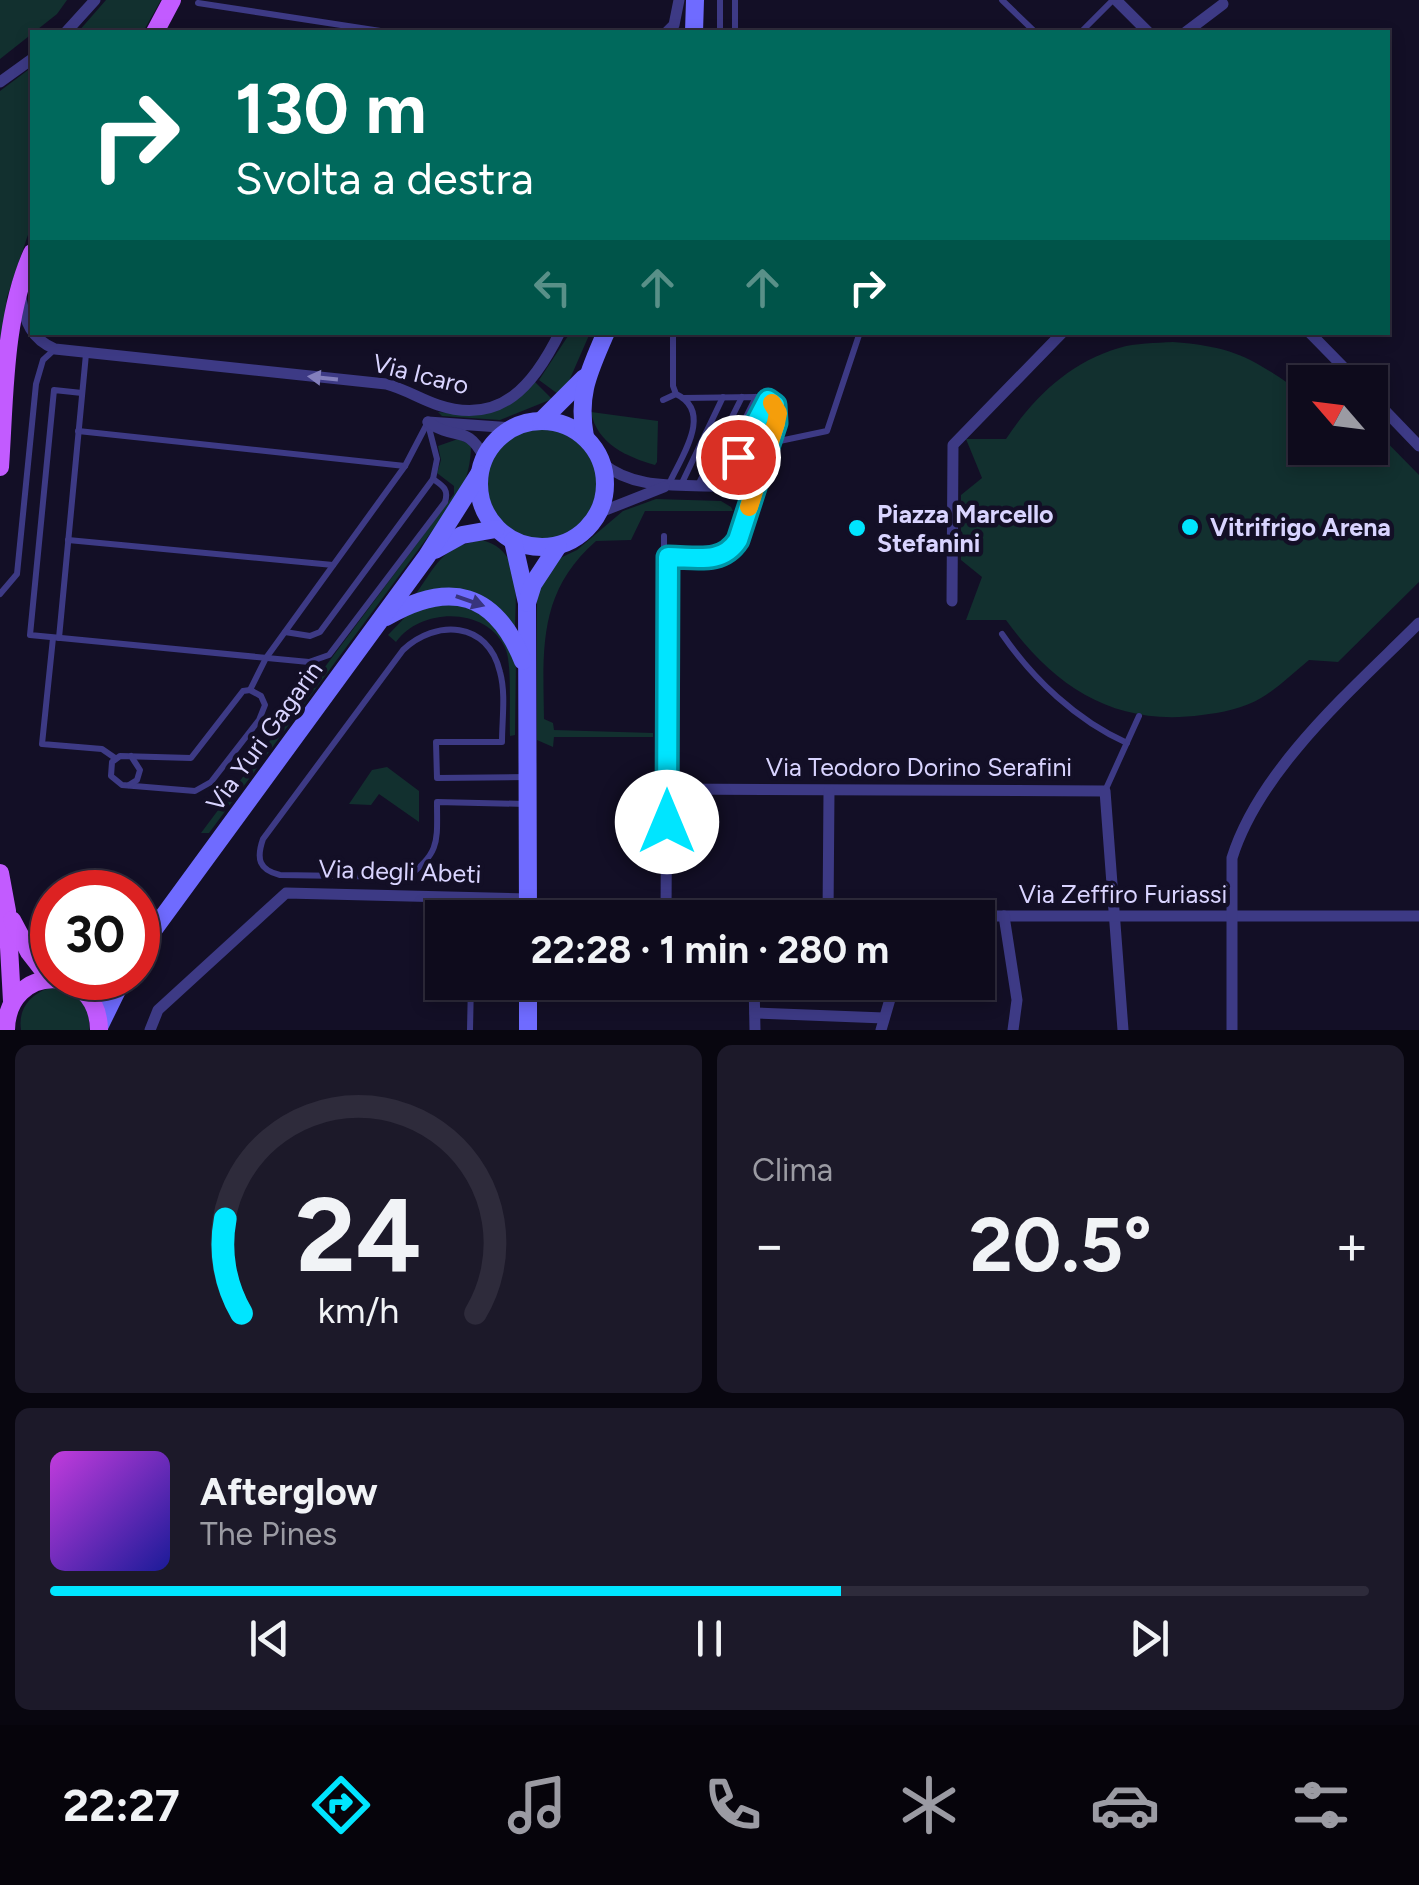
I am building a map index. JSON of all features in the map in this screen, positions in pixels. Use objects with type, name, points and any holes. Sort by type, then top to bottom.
[{"type":"main road","points":[[156,30],[172,0]]},
{"type":"main road","points":[[681,0],[682,30]]},
{"type":"main road","points":[[694,30],[695,0]]},
{"type":"main road","points":[[0,467],[9,343],[30,258]]},
{"type":"main road","points":[[527,603],[558,546],[588,528],[598,513],[605,480],[602,463],[585,437],[580,408],[588,374],[605,335]]},
{"type":"main road","points":[[541,421],[588,374]]},
{"type":"main road","points":[[512,428],[541,421],[557,422],[585,437]]},
{"type":"main road","name":"Via Yuri Gagarin","points":[[160,920],[427,556],[492,446],[512,428]]},
{"type":"main road","points":[[482,465],[479,494],[484,512],[496,528],[513,542],[528,547],[558,546]]},
{"type":"main road","name":"Via Yuri Gagarin","points":[[427,556],[462,535],[496,528]]},
{"type":"main road","points":[[513,542],[527,603],[528,900]]},
{"type":"main road","points":[[381,620],[428,597],[449,595],[472,600],[492,610],[505,624],[527,671]]},
{"type":"main road","points":[[0,873],[8,911],[12,1000],[6,1030]]},
{"type":"main road","points":[[8,911],[30,953]]},
{"type":"main road","points":[[12,1000],[30,988]]},
{"type":"main road","points":[[91,1000],[99,1028]]},
{"type":"main road","points":[[99,1028],[112,1000]]},
{"type":"main road","points":[[528,1000],[528,1030]]},
{"type":"street","points":[[68,30],[94,0]]},
{"type":"street","points":[[669,30],[681,0]]},
{"type":"street","points":[[1115,0],[1146,30]]},
{"type":"street","points":[[1189,30],[1223,4]]},
{"type":"street","points":[[0,82],[30,60]]},
{"type":"street","points":[[20,289],[30,330]]},
{"type":"street","points":[[33,335],[55,349]]},
{"type":"street","points":[[952,601],[953,445],[1060,335]]},
{"type":"street","points":[[1312,335],[1341,365]]},
{"type":"street","name":"Via Icaro","points":[[55,349],[386,384],[454,409],[477,411],[498,408],[511,400],[559,336]]},
{"type":"street","points":[[423,398],[428,422],[442,432],[469,435],[478,443],[482,465]]},
{"type":"street","points":[[1388,414],[1419,446]]},
{"type":"street","points":[[428,422],[512,428]]},
{"type":"street","points":[[602,463],[628,480],[754,491],[730,554],[666,557],[666,900]]},
{"type":"street","points":[[598,513],[674,485]]},
{"type":"street","points":[[1232,1030],[1232,858],[1238,837],[1294,748],[1419,623]]},
{"type":"street","name":"Via Teodoro Dorino Serafini","points":[[667,789],[1105,790],[1123,1030]]},
{"type":"street","points":[[828,900],[829,791]]},
{"type":"street","name":"Via degli Abeti","points":[[150,1030],[158,1010],[286,893],[481,900]]},
{"type":"street","name":"Via Zeffiro Furiassi","points":[[995,916],[1419,916]]},
{"type":"street","points":[[1004,916],[1017,1000],[1013,1030]]},
{"type":"street","points":[[755,1000],[755,1030]]},
{"type":"street","points":[[755,1014],[882,1024],[889,1000]]},
{"type":"lane","points":[[720,0],[720,30]]},
{"type":"lane","points":[[735,30],[736,0]]},
{"type":"lane","points":[[1002,0],[1033,30]]},
{"type":"lane","points":[[1083,30],[1115,0]]},
{"type":"lane","points":[[198,3],[374,30]]},
{"type":"lane","points":[[671,335],[668,354],[680,396],[696,414],[674,485]]},
{"type":"lane","points":[[770,442],[826,431],[859,335]]},
{"type":"lane","points":[[0,594],[17,574],[36,384],[44,360],[55,349]]},
{"type":"lane","points":[[86,352],[68,540],[42,744],[102,750],[116,758]]},
{"type":"lane","points":[[82,393],[54,390],[30,635],[309,662],[329,656],[445,502],[444,487],[433,479]]},
{"type":"lane","points":[[663,400],[680,396],[756,397],[775,405],[778,413],[754,491]]},
{"type":"lane","points":[[674,485],[723,397]]},
{"type":"lane","points":[[698,485],[742,397]]},
{"type":"lane","points":[[717,485],[756,397]]},
{"type":"lane","points":[[717,485],[768,400]]},
{"type":"lane","points":[[250,690],[266,658],[405,466],[428,422]]},
{"type":"lane","points":[[285,632],[310,636],[320,632],[433,479],[437,459],[428,422]]},
{"type":"lane","points":[[78,432],[405,466]]},
{"type":"lane","points":[[664,536],[666,557]]},
{"type":"lane","points":[[68,540],[333,566]]},
{"type":"lane","points":[[528,777],[436,778],[436,742],[502,742],[502,688],[500,672],[486,645],[462,630],[431,630],[402,650],[262,840],[260,864],[268,872],[280,875],[407,876],[437,845],[437,802],[528,804]]},
{"type":"lane","points":[[1002,634],[1047,687],[1080,714],[1127,743]]},
{"type":"lane","points":[[243,691],[260,696],[264,705],[259,720],[211,782],[195,792],[122,785],[111,776],[110,767],[116,758],[191,758],[243,691]]},
{"type":"lane","points":[[1105,790],[1139,716]]},
{"type":"lane","points":[[122,785],[137,780],[140,770],[134,758],[125,755]]},
{"type":"lane","points":[[470,1030],[471,1000]]},
{"type":"green space","points":[[0,0],[67,0],[57,14],[37,30],[30,30],[30,35],[0,59]]},
{"type":"green space","points":[[106,0],[161,0],[144,30],[80,30]]},
{"type":"green space","points":[[30,68],[30,229],[7,297],[0,351],[0,91]]},
{"type":"green space","points":[[569,335],[589,335],[569,381],[558,394],[539,380]]},
{"type":"green space","name":"Vitrifrigo Arena","points":[[1173,342],[1213,347],[1244,357],[1288,384],[1288,465],[1388,465],[1388,443],[1419,475],[1419,582],[1338,662],[1309,660],[1267,694],[1240,707],[1209,714],[1142,715],[1090,698],[1067,683],[1045,665],[1006,620],[966,620],[982,577],[961,560],[961,495],[982,478],[966,439],[1006,439],[1054,383],[1084,362],[1132,345]]},
{"type":"green space","points":[[534,381],[552,399],[500,420],[442,416],[438,412],[491,412],[512,402]]},
{"type":"green space","points":[[591,412],[658,421],[655,465],[615,448],[600,433]]},
{"type":"green space","points":[[542,429],[563,433],[581,445],[593,463],[597,484],[593,505],[581,523],[563,535],[542,539],[521,535],[503,523],[491,505],[487,484],[491,463],[503,445],[521,433]]},
{"type":"green space","points":[[458,439],[471,445],[468,471],[458,496],[209,833],[201,833],[454,494],[454,486],[437,473],[441,460],[438,446]]},
{"type":"green space","points":[[656,499],[721,501],[733,511],[645,511],[631,540],[596,541],[563,580],[554,601],[544,668],[544,719],[553,723],[554,730],[653,733],[653,737],[554,737],[553,747],[537,740],[537,591],[558,559],[577,550],[623,511]]},
{"type":"green space","points":[[482,540],[505,554],[511,564],[516,589],[515,630],[501,612],[413,598],[448,553]]},
{"type":"green space","points":[[446,601],[490,616],[516,661],[515,735],[510,736],[508,657],[497,636],[485,626],[471,619],[438,617],[407,630],[396,642],[388,635],[412,610]]},
{"type":"green space","points":[[387,767],[419,791],[419,822],[379,794],[371,805],[349,804],[372,770]]},
{"type":"green space","points":[[30,1000],[81,1000],[88,1012],[89,1030],[21,1030],[26,1004]]},
{"type":"slow traffic","points":[[749,507],[776,423],[778,413],[772,403]]},
{"type":"place","name":"Vitrifrigo Arena","points":[[1190,527]]},
{"type":"place","name":"Piazza Marcello Stefanini","points":[[857,528]]},
{"type":"route","points":[[667,822],[668,557],[730,554],[776,423],[778,413],[768,400],[738,457]]}]
